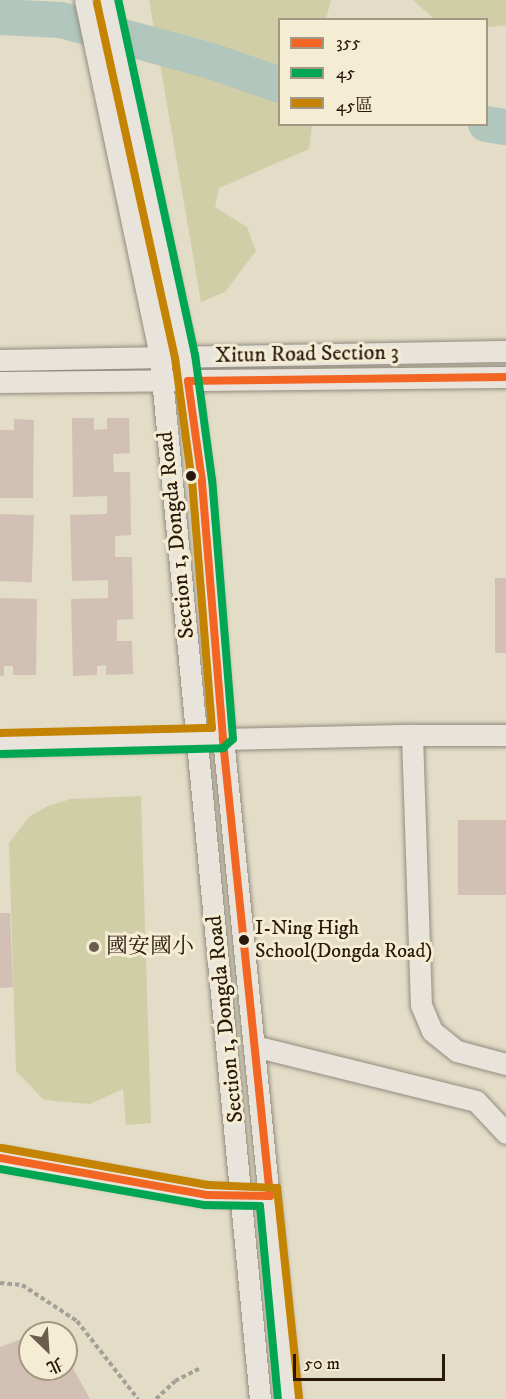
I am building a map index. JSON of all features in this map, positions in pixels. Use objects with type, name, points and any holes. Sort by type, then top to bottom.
[{"type":"street","name":"Section 1, Dongda Road","points":[[86,5],[160,357],[260,1399]]},
{"type":"street","name":"Section 1, Dongda Road","points":[[108,8],[185,356],[202,481],[223,738],[289,1399]]},
{"type":"street","name":"Xitun Road Section 3","points":[[0,360],[506,351]]},
{"type":"street","name":"Xitun Road Section 3","points":[[0,382],[506,377]]},
{"type":"street","points":[[412,735],[421,1005],[432,1031],[457,1051],[506,1065]]},
{"type":"street","points":[[0,744],[223,738],[506,735]]},
{"type":"street","points":[[254,1046],[476,1101],[506,1132]]},
{"type":"street","points":[[0,1158],[207,1195],[270,1196]]},
{"type":"path","points":[[0,1283],[22,1285],[77,1321],[138,1399]]},
{"type":"path","points":[[156,1399],[175,1381],[200,1368]]},
{"type":"green space","points":[[149,0],[331,0],[326,18],[278,18],[278,126],[312,126],[309,149],[219,188],[215,207],[247,227],[256,251],[225,292],[201,302]]},
{"type":"green space","points":[[413,0],[506,0],[506,25],[488,27],[488,18],[433,18]]},
{"type":"green space","points":[[141,796],[151,1123],[126,1125],[123,1089],[90,1104],[53,1101],[43,1099],[16,1071],[9,843],[30,816],[48,806],[71,799]]},
{"type":"building","points":[[72,418],[94,418],[94,430],[107,429],[107,418],[129,418],[130,453],[113,454],[114,472],[130,472],[131,535],[115,536],[115,557],[132,557],[133,619],[117,620],[117,641],[132,641],[133,674],[106,675],[106,665],[97,666],[97,675],[73,676],[71,599],[108,598],[108,580],[72,581],[70,515],[107,514],[107,496],[73,497]]},
{"type":"building","points":[[14,419],[34,420],[33,498],[0,498],[0,430],[14,430]]},
{"type":"building","points":[[0,514],[34,515],[32,582],[0,581]]},
{"type":"building","points":[[495,578],[506,578],[506,653],[495,653]]},
{"type":"building","points":[[0,598],[37,599],[36,675],[13,675],[13,666],[4,666],[4,676],[0,676]]},
{"type":"building","points":[[458,820],[506,820],[506,895],[458,895]]},
{"type":"building","points":[[0,913],[10,913],[13,987],[0,988]]},
{"type":"building","points":[[18,1340],[18,1381],[78,1381],[78,1378],[90,1399],[0,1399],[0,1347]]},
{"type":"waterway","points":[[0,17],[61,20],[211,61],[278,84]]},
{"type":"waterway","points":[[488,124],[506,127]]},
{"type":"transit line","name":"45","points":[[0,754],[223,748],[233,739],[212,480],[195,355],[118,0]]},
{"type":"transit line","name":"45區","points":[[0,733],[212,728],[192,482],[175,358],[97,2]]},
{"type":"transit line","name":"355","points":[[0,1158],[207,1195],[270,1196],[223,738],[202,481],[188,381],[506,377]]},
{"type":"transit line","name":"45區","points":[[2,1148],[208,1185],[277,1188],[299,1398]]},
{"type":"transit line","name":"45","points":[[0,1169],[205,1205],[260,1206],[278,1399]]},
{"type":"place","name":"I-Ning High School(Dongda Road)","points":[[244,940]]},
{"type":"place","name":"國安國小","points":[[94,947]]}]
